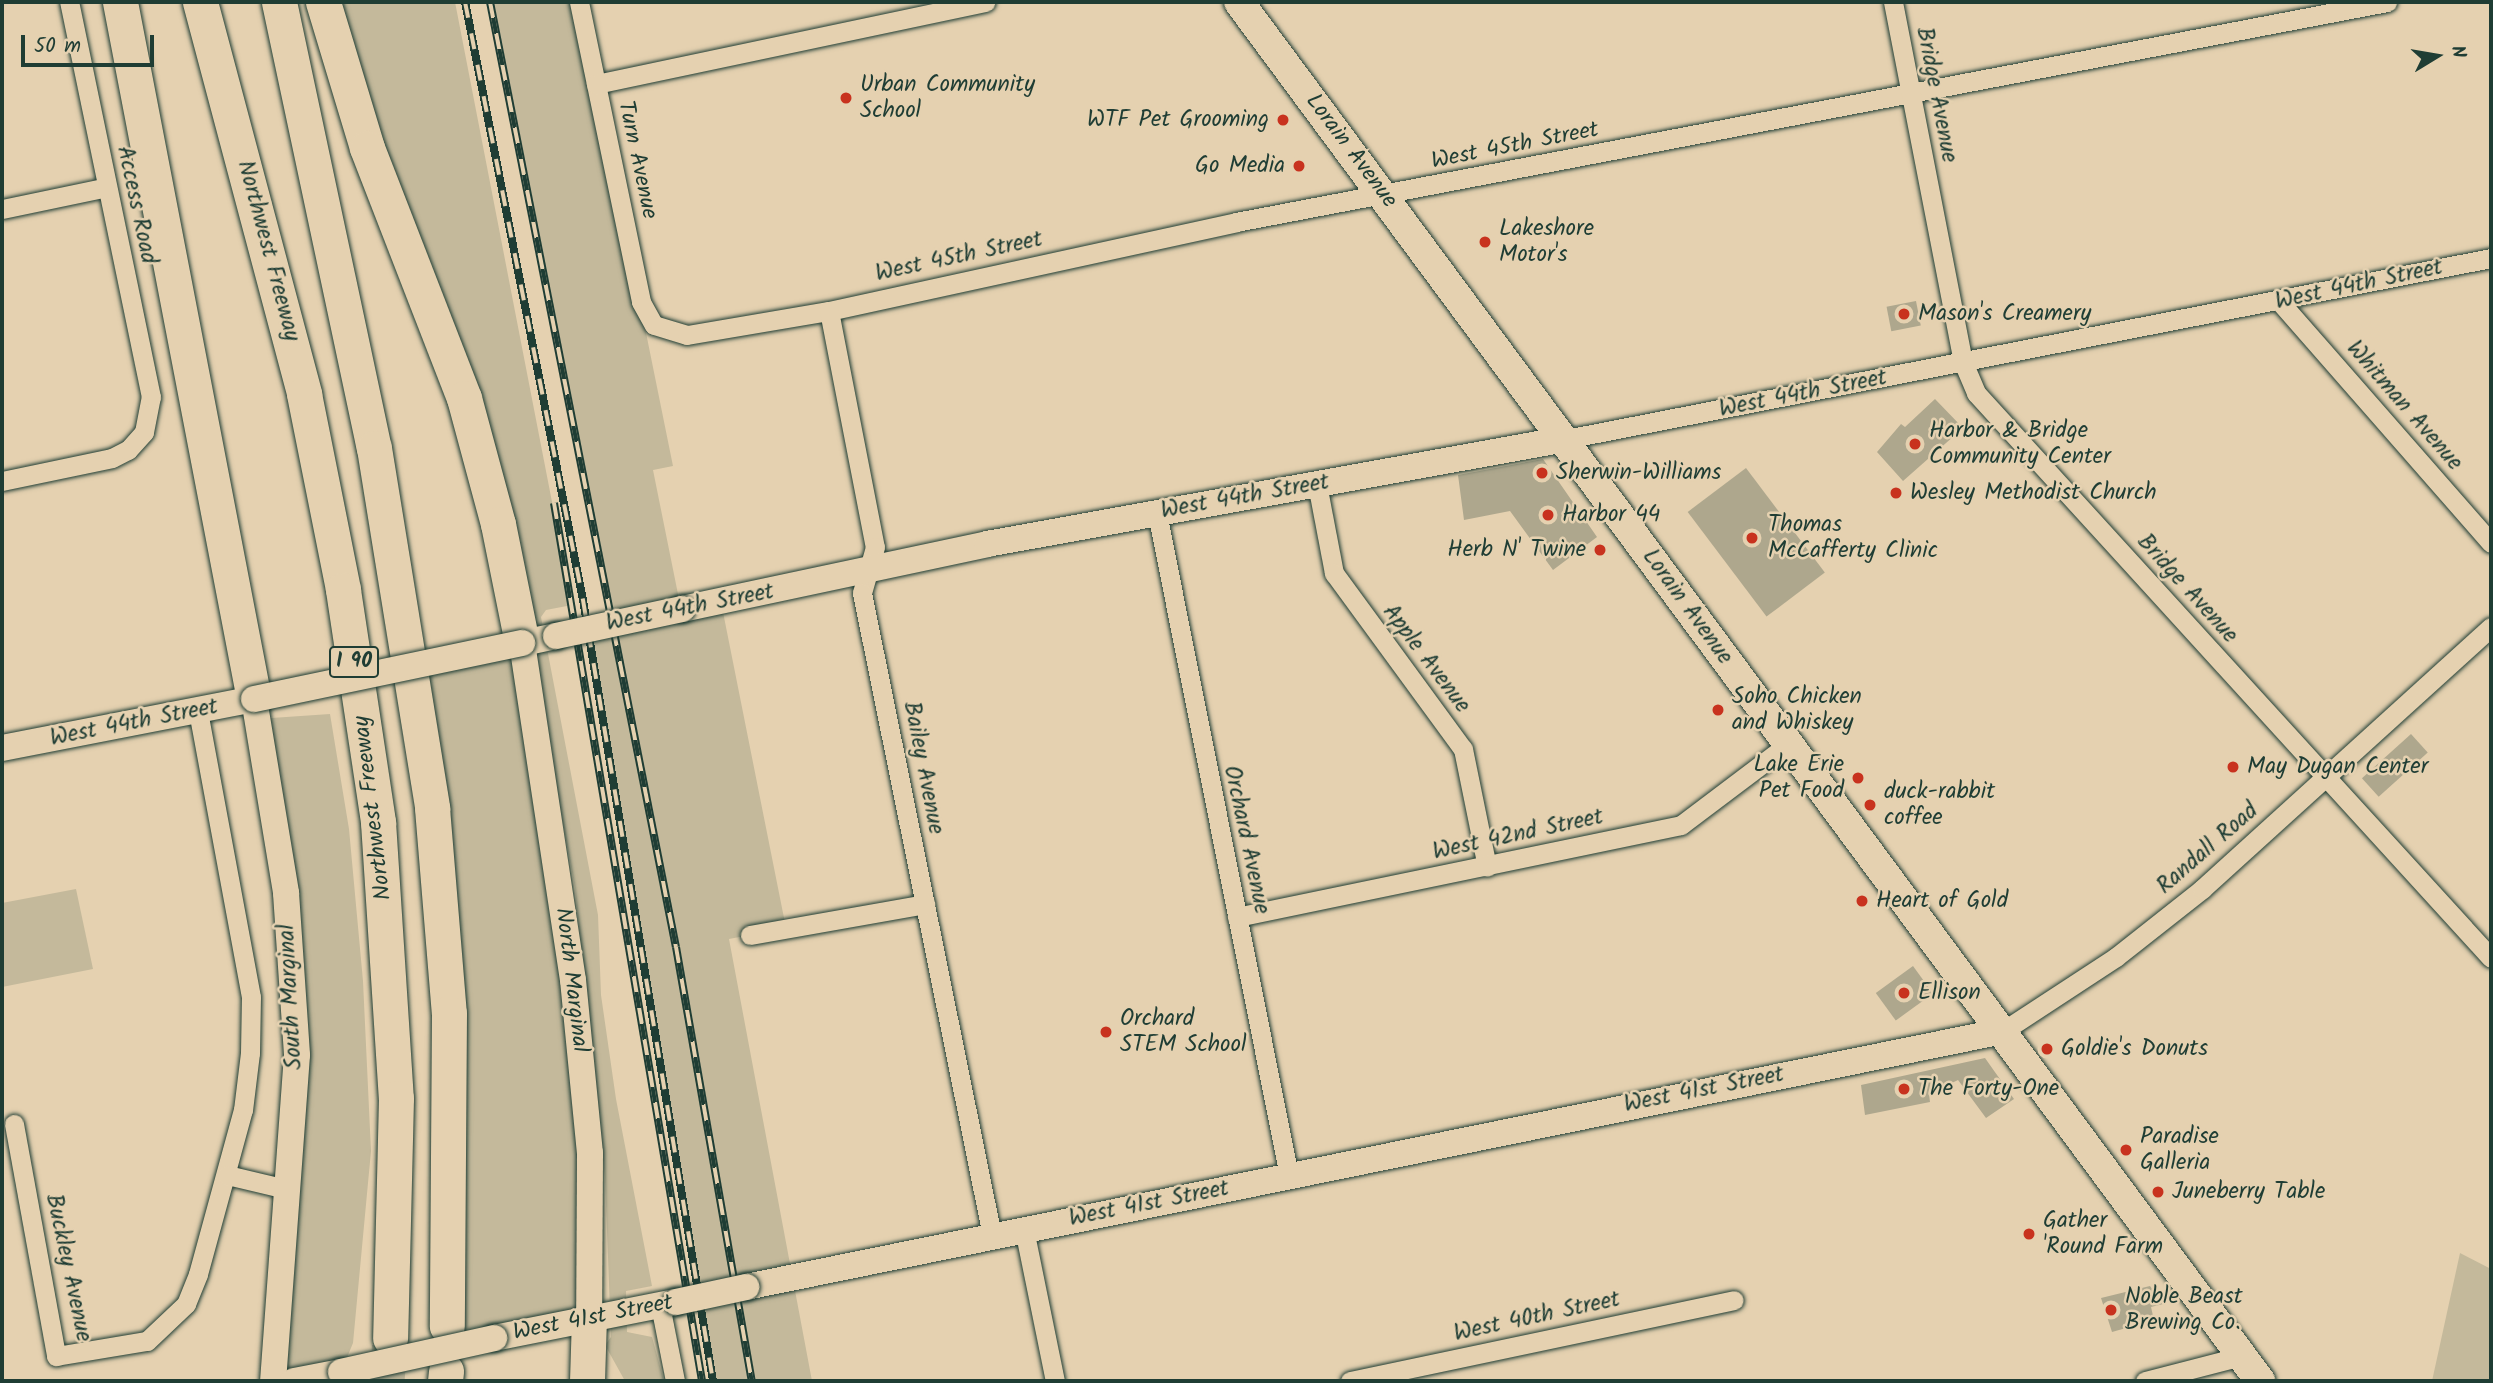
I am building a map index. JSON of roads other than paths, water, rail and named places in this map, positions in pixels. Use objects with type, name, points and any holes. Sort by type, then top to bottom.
[{"type":"highway","points":[[120,2],[254,699]]},
{"type":"highway","name":"Northwest Freeway","points":[[200,2],[304,394],[343,590],[378,822],[396,1098],[390,1338]]},
{"type":"highway","name":"I 90","points":[[279,2],[374,448],[432,808],[449,1013],[447,1326]]},
{"type":"highway","points":[[323,2],[367,148],[464,398],[498,524],[539,639]]},
{"type":"highway","points":[[587,1381],[589,1319]]},
{"type":"main road","name":"Lorain Avenue","points":[[1239,2],[1566,439],[1786,746],[2003,1031],[2260,1381]]},
{"type":"street","name":"Access Road","points":[[2,481],[112,458],[138,442],[151,397],[69,2]]},
{"type":"street","name":"Turn Avenue","points":[[579,2],[641,302],[654,325]]},
{"type":"street","points":[[596,84],[985,2]]},
{"type":"street","name":"Bridge Avenue","points":[[1893,2],[1963,362],[1976,393],[2026,451],[2491,958]]},
{"type":"street","name":"West 45th Street","points":[[654,325],[687,335],[829,311],[1236,222],[1385,196],[1911,92],[2387,2]]},
{"type":"street","points":[[2,209],[107,187]]},
{"type":"street","name":"West 44th Street","points":[[2,748],[198,711],[869,572],[987,544],[1566,439],[2280,302],[2491,258]]},
{"type":"street","name":"Whitman Avenue","points":[[2280,302],[2491,543]]},
{"type":"street","name":"Bailey Avenue","points":[[829,311],[875,547],[862,593],[992,1236]]},
{"type":"street","name":"Apple Avenue","points":[[1317,484],[1334,573],[1463,749],[1487,867]]},
{"type":"street","name":"Orchard Avenue","points":[[1157,513],[1289,1176]]},
{"type":"street","name":"Randall Road","points":[[2003,1031],[2172,914],[2491,627]]},
{"type":"street","name":"North Marginal","points":[[539,639],[590,1153],[589,1319]]},
{"type":"street","name":"South Marginal","points":[[254,699],[286,893],[297,1055],[273,1381]]},
{"type":"street","name":"Buckley Avenue","points":[[14,1124],[56,1356],[124,1347],[147,1341],[168,1326],[186,1304],[198,1274],[243,1110],[251,997],[198,711]]},
{"type":"street","name":"West 42nd Street","points":[[1237,917],[1681,825],[1786,746]]},
{"type":"street","points":[[750,935],[925,904]]},
{"type":"street","name":"West 41st Street","points":[[294,1381],[1024,1229],[2003,1031]]},
{"type":"street","points":[[227,1175],[286,1189]]},
{"type":"street","points":[[1024,1229],[1055,1381]]},
{"type":"street","name":"West 40th Street","points":[[1350,1381],[1734,1300]]},
{"type":"street","points":[[668,1303],[675,1381]]},
{"type":"street","points":[[2145,1381],[2242,1356]]},
{"type":"tunnel","points":[[387,1381],[390,1338]]},
{"type":"railway","points":[[465,2],[583,600],[713,1381]]},
{"type":"railway","points":[[490,2],[676,947],[752,1381]]},
{"type":"railway","points":[[554,503],[702,1381]]},
{"type":"place","name":"Urban Community School","points":[[846,98]]},
{"type":"place","name":"WTF Pet Grooming","points":[[1283,120]]},
{"type":"place","name":"Go Media","points":[[1299,166]]},
{"type":"place","name":"Lakeshore Motor's","points":[[1485,242]]},
{"type":"place","name":"Mason's Creamery","points":[[1904,314]]},
{"type":"place","name":"Harbor & Bridge Community Center","points":[[1915,444]]},
{"type":"place","name":"Sherwin-Williams","points":[[1542,473]]},
{"type":"place","name":"Wesley Methodist Church","points":[[1896,493]]},
{"type":"place","name":"Harbor 44","points":[[1548,515]]},
{"type":"place","name":"Thomas McCafferty Clinic","points":[[1752,538]]},
{"type":"place","name":"Herb N' Twine","points":[[1600,550]]},
{"type":"place","name":"Soho Chicken and Whiskey","points":[[1718,710]]},
{"type":"place","name":"May Dugan Center","points":[[2233,767]]},
{"type":"place","name":"Lake Erie Pet Food","points":[[1858,778]]},
{"type":"place","name":"duck-rabbit coffee","points":[[1870,805]]},
{"type":"place","name":"Heart of Gold","points":[[1862,901]]},
{"type":"place","name":"Ellison","points":[[1904,993]]},
{"type":"place","name":"Orchard STEM School","points":[[1106,1032]]},
{"type":"place","name":"Goldie's Donuts","points":[[2047,1049]]},
{"type":"place","name":"The Forty-One","points":[[1904,1089]]},
{"type":"place","name":"Paradise Galleria","points":[[2126,1150]]},
{"type":"place","name":"Juneberry Table","points":[[2158,1192]]},
{"type":"place","name":"Gather 'Round Farm","points":[[2029,1234]]},
{"type":"place","name":"Noble Beast Brewing Co.","points":[[2111,1310]]}]
